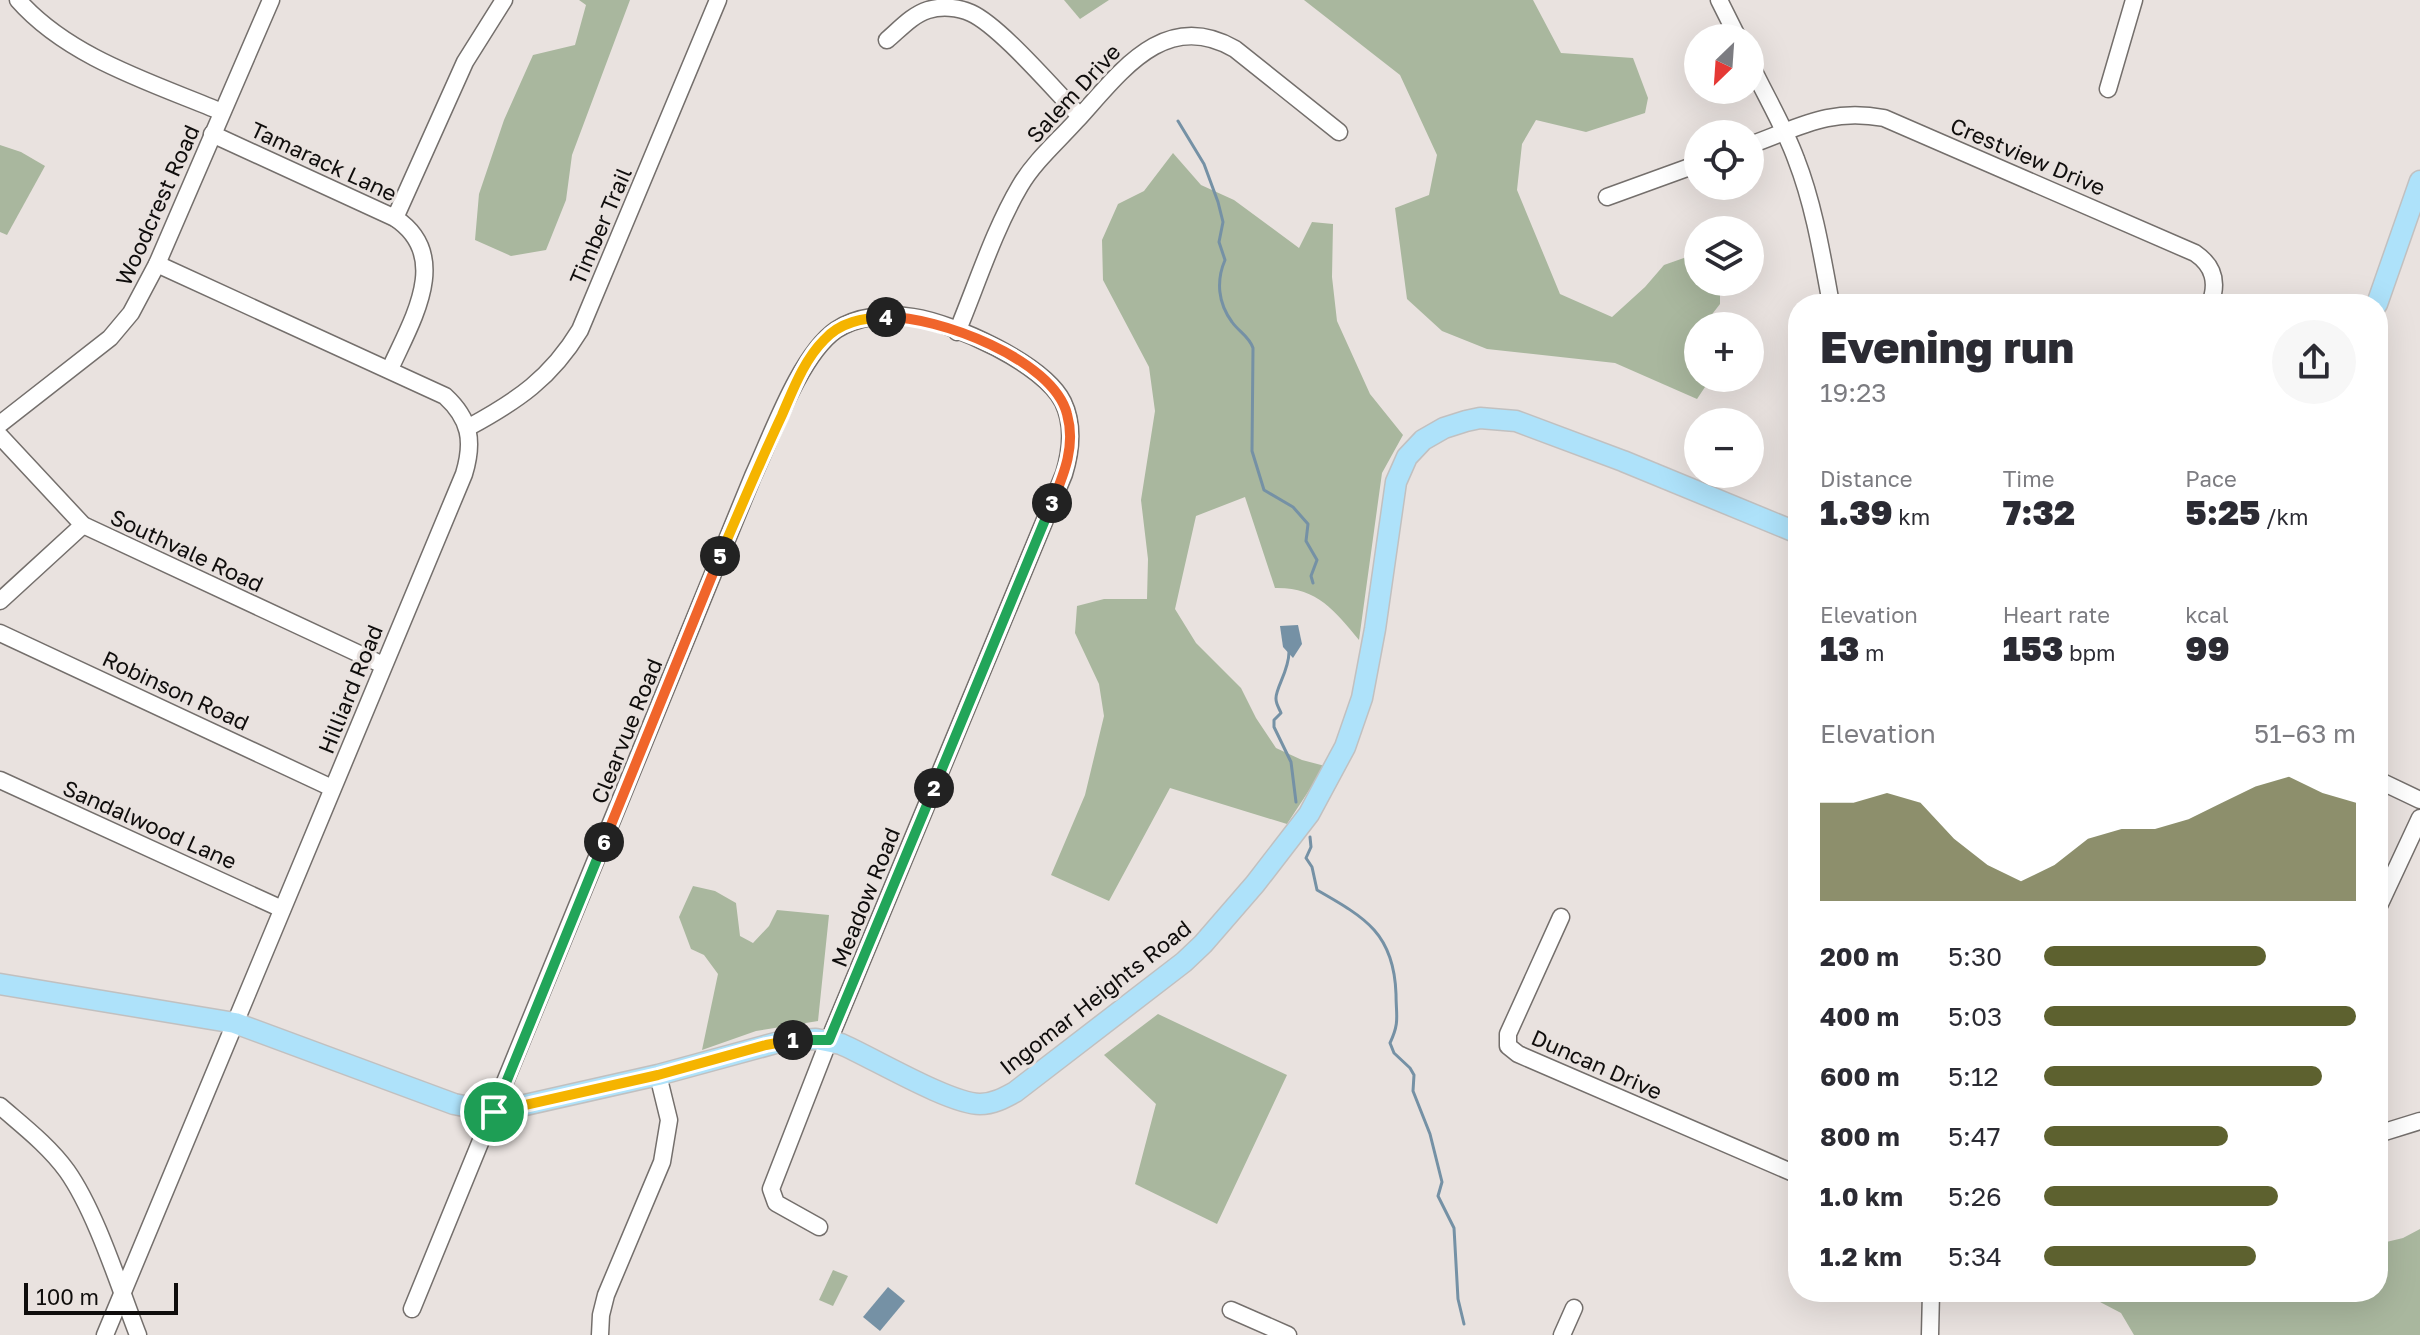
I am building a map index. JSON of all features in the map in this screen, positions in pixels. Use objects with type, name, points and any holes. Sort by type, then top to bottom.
[{"type":"main road","points":[[2380,294],[2420,181]]},
{"type":"main road","name":"Ingomar Heights Road","points":[[0,984],[235,1023],[454,1104],[494,1112],[658,1075],[783,1041],[829,1040],[854,1049],[947,1095],[978,1105],[989,1104],[1023,1086],[1184,962],[1203,944],[1309,814],[1335,769],[1365,684],[1396,482],[1407,457],[1437,432],[1480,418],[1528,425],[1788,529]]},
{"type":"street","points":[[18,0],[40,22],[79,48],[222,112]]},
{"type":"street","name":"Woodcrest Road","points":[[0,424],[110,338],[131,313],[157,264],[271,0]]},
{"type":"street","points":[[395,218],[465,62],[504,0]]},
{"type":"street","name":"Timber Trail","points":[[469,427],[536,386],[560,360],[580,330],[718,0]]},
{"type":"street","points":[[1719,0],[1731,24]]},
{"type":"street","points":[[2108,89],[2134,0]]},
{"type":"street","points":[[887,40],[929,9],[969,11],[994,30],[1080,116]]},
{"type":"street","name":"Salem Drive","points":[[957,332],[1019,187],[1036,164],[1118,75],[1151,47],[1187,35],[1204,35],[1235,49],[1339,132]]},
{"type":"street","points":[[1764,93],[1795,156],[1809,196],[1829,294]]},
{"type":"street","name":"Crestview Drive","points":[[1764,140],[1809,122],[1838,115],[1852,113],[1884,118],[2195,253],[2204,259],[2214,276],[2213,294]]},
{"type":"street","name":"Tamarack Lane","points":[[212,134],[395,218],[418,242],[425,264],[420,301],[390,369]]},
{"type":"street","points":[[1607,197],[1684,169]]},
{"type":"street","points":[[157,264],[445,396],[462,414],[469,427]]},
{"type":"street","name":"Clearvue Road","points":[[412,1309],[753,476],[815,351],[845,324],[868,318],[911,317],[1006,353],[1045,379],[1063,401],[1070,428]]},
{"type":"street","name":"Hilliard Road","points":[[105,1335],[464,474],[470,449],[469,427]]},
{"type":"street","name":"Meadow Road","points":[[819,1227],[776,1203],[771,1189],[829,1040],[1064,474],[1070,428]]},
{"type":"street","name":"Southvale Road","points":[[0,436],[83,525],[383,665]]},
{"type":"street","points":[[0,601],[83,525]]},
{"type":"street","name":"Robinson Road","points":[[0,633],[332,788]]},
{"type":"street","name":"Sandalwood Lane","points":[[0,780],[282,909]]},
{"type":"street","points":[[2388,784],[2419,798]]},
{"type":"street","points":[[2388,887],[2420,818]]},
{"type":"street","name":"Duncan Drive","points":[[1561,917],[1508,1034],[1508,1046],[1518,1054],[1788,1171]]},
{"type":"street","points":[[600,1335],[606,1295],[662,1162],[669,1120],[658,1075]]},
{"type":"street","points":[[0,1106],[48,1149],[68,1172],[82,1198],[138,1335]]},
{"type":"street","points":[[2388,1131],[2420,1121]]},
{"type":"street","points":[[1930,1335],[1931,1302]]},
{"type":"street","points":[[1562,1335],[1574,1308]]},
{"type":"street","points":[[1231,1310],[1288,1335]]},
{"type":"green space","points":[[579,0],[630,0],[572,155],[566,200],[546,250],[511,256],[475,240],[479,194],[504,120],[533,55],[575,45],[586,5]]},
{"type":"green space","points":[[1064,0],[1109,0],[1080,19]]},
{"type":"green space","points":[[1304,0],[1533,0],[1561,53],[1633,58],[1648,98],[1645,113],[1586,132],[1536,120],[1522,144],[1517,190],[1560,294],[1612,317],[1664,265],[1684,258],[1684,296],[1720,296],[1720,304],[1714,312],[1684,312],[1684,392],[1702,392],[1697,399],[1615,363],[1487,349],[1442,331],[1407,299],[1395,208],[1429,195],[1437,155],[1400,75]]},
{"type":"green space","points":[[0,145],[21,152],[45,166],[7,235],[0,232]]},
{"type":"green space","points":[[1173,153],[1201,185],[1234,200],[1299,248],[1312,222],[1333,224],[1332,277],[1337,321],[1370,394],[1403,435],[1382,473],[1359,640],[1323,602],[1302,591],[1275,588],[1245,497],[1196,516],[1175,609],[1196,643],[1241,688],[1276,748],[1325,766],[1287,824],[1170,788],[1109,901],[1051,875],[1085,795],[1104,716],[1099,684],[1075,633],[1077,606],[1104,599],[1147,599],[1148,559],[1141,500],[1155,411],[1149,367],[1103,280],[1102,240],[1118,204],[1144,191]]},
{"type":"green space","points":[[693,886],[715,891],[736,903],[740,936],[753,943],[769,926],[777,910],[829,915],[818,1021],[756,1031],[702,1050],[718,974],[704,955],[691,949],[679,917]]},
{"type":"green space","points":[[1158,1014],[1287,1075],[1217,1224],[1135,1184],[1156,1104],[1104,1055]]},
{"type":"green space","points":[[2420,1229],[2420,1335],[2134,1335],[2121,1313],[2100,1302],[2388,1302],[2388,1242]]},
{"type":"green space","points":[[833,1270],[848,1276],[833,1306],[819,1300]]},
{"type":"water","points":[[1298,625],[1302,644],[1293,658],[1283,647],[1280,626]]},
{"type":"water","points":[[888,1287],[905,1301],[880,1331],[863,1317]]},
{"type":"waterway","points":[[1178,121],[1204,164],[1223,222],[1219,242],[1225,260],[1220,276],[1221,300],[1232,322],[1253,348],[1252,451],[1264,490],[1293,507],[1308,524],[1306,541],[1317,560],[1311,576],[1313,583]]},
{"type":"waterway","points":[[1289,652],[1276,695],[1281,713],[1274,720],[1274,727],[1291,762],[1296,802]]},
{"type":"waterway","points":[[1310,837],[1311,847],[1306,858],[1312,867],[1317,890],[1363,919],[1383,942],[1390,956],[1397,1014],[1390,1043],[1394,1053],[1414,1075],[1413,1091],[1430,1134],[1442,1182],[1438,1196],[1454,1228],[1458,1299],[1464,1324]]},
{"type":"route","points":[[911,317],[981,341],[1006,353],[1045,379],[1063,401],[1070,428],[1064,474],[829,1040],[783,1041],[581,1094],[494,1112],[753,476],[815,351],[834,331],[856,320],[911,317]]}]
